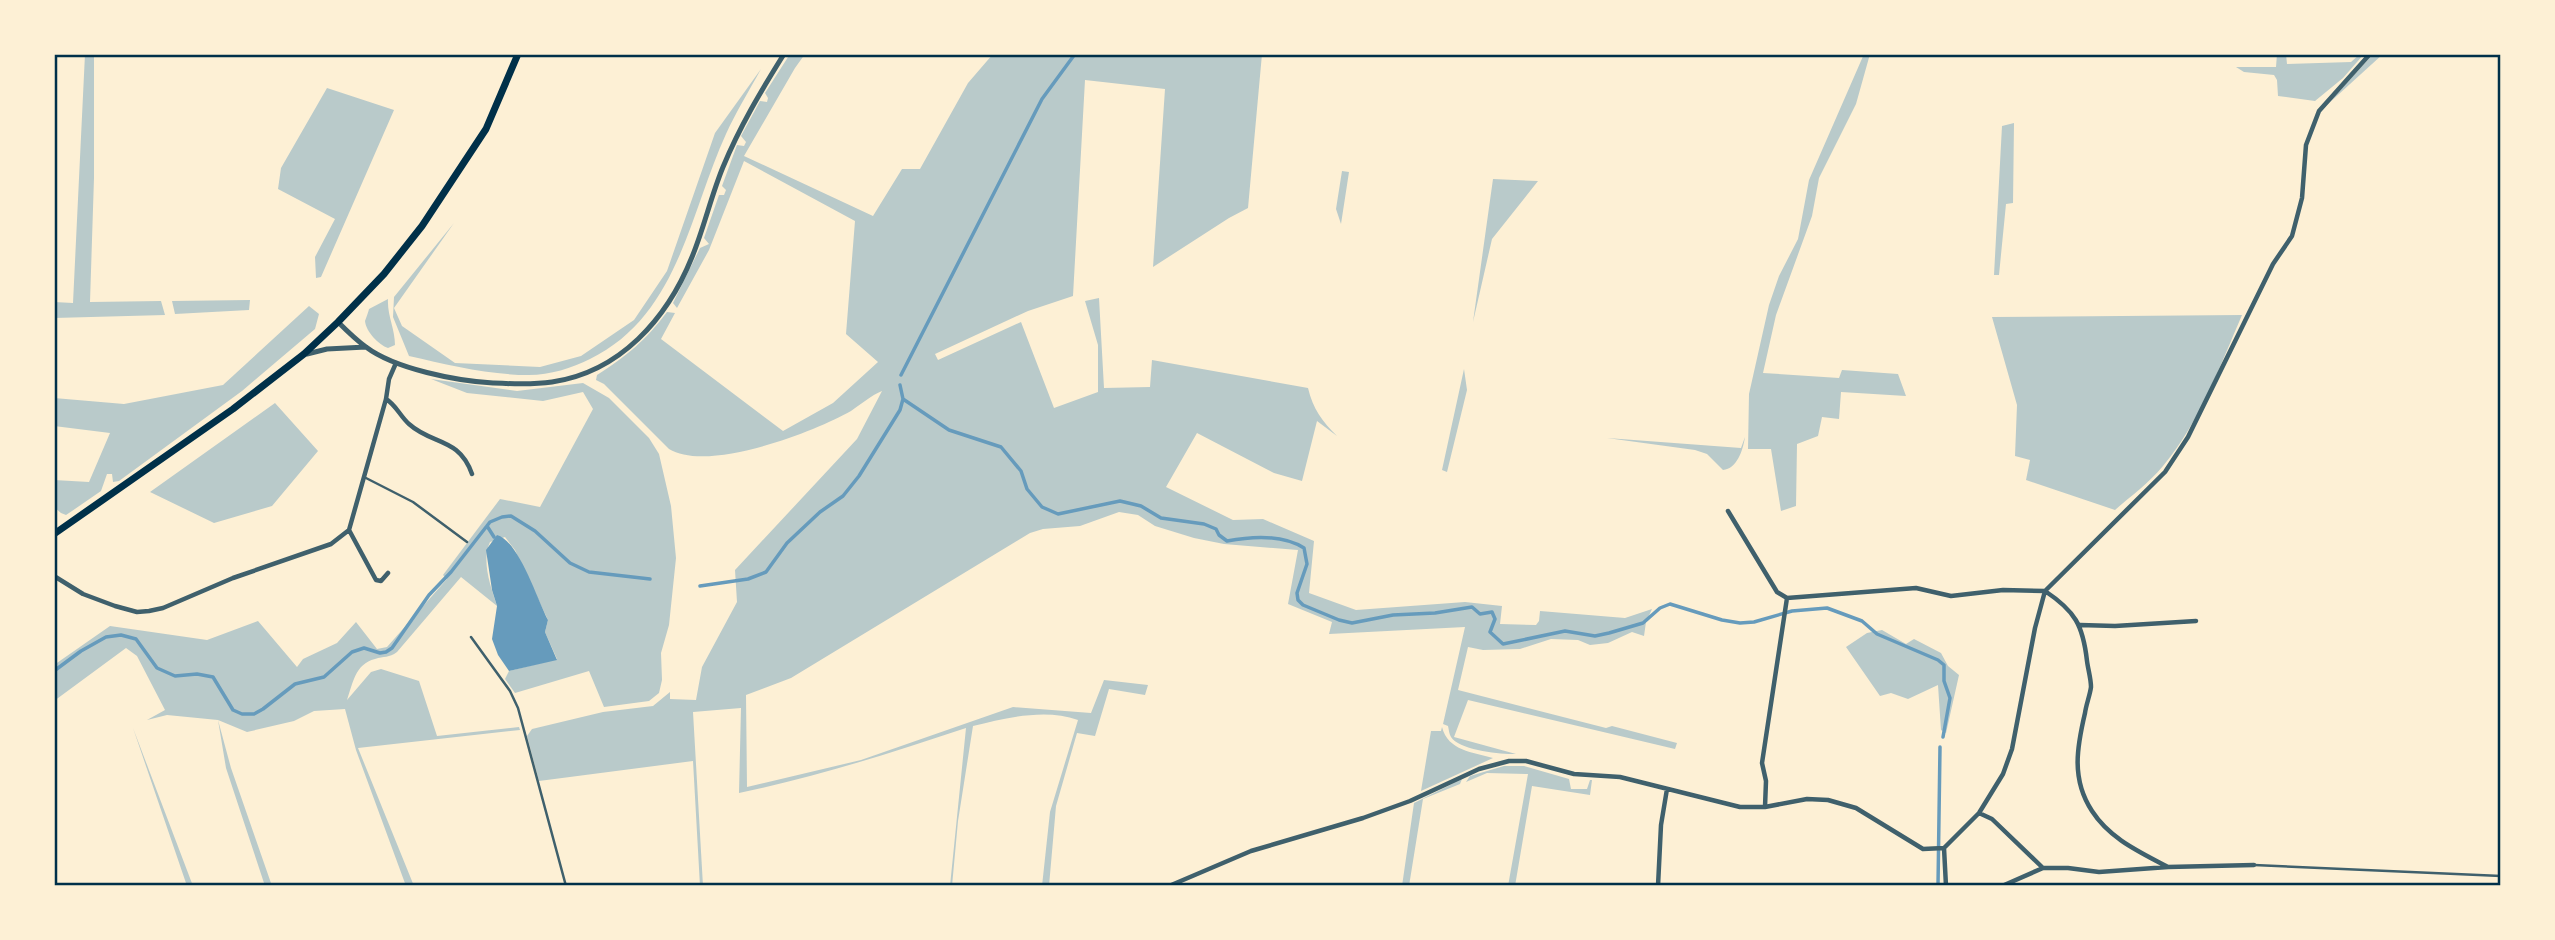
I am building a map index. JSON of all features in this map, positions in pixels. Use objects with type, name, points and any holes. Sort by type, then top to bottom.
[{"type":"main road","points":[[54,534],[172,453],[304,354],[338,322],[384,274],[422,226],[486,129],[518,54]]},
{"type":"street","points":[[338,322],[366,347],[396,363],[485,383],[540,384],[586,373],[618,356],[634,345],[654,324],[675,293],[691,258],[723,167],[750,107],[784,54]]},
{"type":"street","points":[[1169,886],[1251,851],[1410,802],[1469,773],[1496,764],[1526,761],[1574,774],[1620,777],[1740,807],[1765,807],[1807,799],[1828,800],[1856,808],[1923,849],[1943,848],[1979,813],[2003,774],[2012,749],[2035,628],[2045,591],[2165,472],[2188,437],[2267,275],[2292,236],[2302,198],[2306,145],[2319,111],[2370,54]]},
{"type":"street","points":[[304,354],[327,349],[366,347]]},
{"type":"street","points":[[54,576],[83,594],[115,606],[137,612],[149,611],[331,544],[349,530],[386,399],[389,379],[396,363]]},
{"type":"street","points":[[386,399],[392,402],[410,425],[453,448],[467,459],[471,474]]},
{"type":"street","points":[[1728,511],[1777,592],[1787,598],[1916,588],[1951,596],[2003,590],[2045,591],[2067,608],[2080,625],[2084,637],[2091,687],[2078,743],[2078,782],[2091,810],[2103,825],[2130,847],[2168,867]]},
{"type":"street","points":[[349,530],[376,580],[381,581],[388,573]]},
{"type":"street","points":[[1765,807],[1766,781],[1762,763],[1787,598]]},
{"type":"street","points":[[2080,625],[2115,626],[2196,621]]},
{"type":"street","points":[[1657,886],[1661,825],[1667,789]]},
{"type":"street","points":[[1979,813],[1992,819],[2043,868]]},
{"type":"street","points":[[1943,848],[1946,886]]},
{"type":"street","points":[[2002,886],[2043,868],[2099,872],[2254,865]]},
{"type":"lane","points":[[365,477],[413,502],[467,542]]},
{"type":"lane","points":[[471,637],[510,691],[518,708],[566,886]]},
{"type":"lane","points":[[2254,865],[2501,876]]},
{"type":"shaded area","points":[[85,54],[94,54],[90,302],[161,301],[165,315],[54,318],[54,302],[73,303]]},
{"type":"shaded area","points":[[790,54],[805,54],[744,156],[873,216],[902,169],[920,169],[968,83],[993,54],[1262,54],[1248,208],[1153,267],[1165,89],[1085,80],[1073,296],[1028,311],[935,354],[938,360],[1021,322],[1054,408],[1098,392],[1098,345],[1085,301],[1099,298],[1104,388],[1150,387],[1152,360],[1308,388],[1319,414],[1337,436],[1317,421],[1302,481],[1274,473],[1197,433],[1166,487],[1233,520],[1263,519],[1314,541],[1309,593],[1356,610],[1465,602],[1502,606],[1500,624],[1536,625],[1540,611],[1625,618],[1652,609],[1644,636],[1632,632],[1608,643],[1590,645],[1578,640],[1551,639],[1520,649],[1483,650],[1468,647],[1458,690],[1606,728],[1612,726],[1677,743],[1675,749],[1468,700],[1454,737],[1516,754],[1491,752],[1463,745],[1451,737],[1448,726],[1443,724],[1465,627],[1329,634],[1332,622],[1288,604],[1298,550],[1224,544],[1194,538],[1155,526],[1138,515],[1119,512],[1080,526],[1043,529],[1030,533],[791,678],[746,695],[747,787],[861,760],[1013,707],[1091,713],[1104,680],[1148,685],[1145,695],[1109,689],[1095,736],[1077,733],[1056,806],[1049,886],[1042,886],[1050,812],[1078,720],[1065,716],[1026,716],[973,726],[958,821],[952,886],[966,728],[853,764],[739,793],[741,708],[693,712],[703,886],[700,886],[693,761],[539,781],[527,736],[532,729],[603,712],[653,706],[670,692],[670,699],[696,700],[702,667],[737,602],[735,570],[857,439],[882,391],[834,420],[787,439],[734,453],[709,456],[686,455],[669,449],[604,384],[596,380],[597,375],[644,339],[667,312],[675,313],[661,339],[783,431],[833,403],[878,362],[846,334],[855,221],[744,161],[709,250],[677,308],[673,303],[700,248],[709,244],[704,238],[719,195],[724,195],[726,190],[722,186],[737,145],[744,146],[746,142],[741,136],[760,101],[767,102],[765,93]]},
{"type":"shaded area","points":[[1864,54],[1870,54],[1856,104],[1819,178],[1812,216],[1776,315],[1763,373],[1839,378],[1842,370],[1898,374],[1906,396],[1841,392],[1839,419],[1822,417],[1818,436],[1797,444],[1796,506],[1781,511],[1771,449],[1748,449],[1749,394],[1769,305],[1779,276],[1798,239],[1809,180]]},
{"type":"shaded area","points":[[2277,54],[2286,54],[2287,64],[2351,62],[2364,54],[2343,78],[2315,101],[2278,96],[2274,75],[2244,72],[2236,67],[2276,67]]},
{"type":"shaded area","points":[[2373,54],[2383,54],[2328,104]]},
{"type":"shaded area","points":[[761,69],[726,134],[677,261],[662,290],[643,317],[620,340],[576,365],[537,375],[484,371],[409,356],[393,317],[394,297],[454,223],[394,308],[402,326],[455,363],[540,367],[581,356],[634,320],[667,271],[715,133]]},
{"type":"shaded area","points":[[327,88],[394,110],[321,277],[316,278],[315,257],[335,219],[278,189],[281,168]]},
{"type":"shaded area","points":[[2014,123],[2013,203],[2006,204],[1999,275],[1994,275],[2002,126]]},
{"type":"shaded area","points":[[1342,171],[1349,172],[1341,224],[1336,209]]},
{"type":"shaded area","points":[[1493,179],[1538,181],[1492,239],[1473,322]]},
{"type":"shaded area","points":[[388,299],[395,345],[388,348],[374,338],[365,321],[369,309]]},
{"type":"shaded area","points":[[250,300],[249,310],[175,314],[172,301]]},
{"type":"shaded area","points":[[309,306],[319,314],[315,329],[242,391],[119,481],[113,482],[112,474],[107,474],[101,491],[66,515],[54,507],[54,480],[89,482],[110,433],[54,426],[54,398],[124,404],[223,385]]},
{"type":"shaded area","points":[[2242,315],[2208,393],[2176,449],[2146,484],[2115,510],[2026,480],[2030,460],[2015,456],[2017,405],[1992,317]]},
{"type":"shaded area","points":[[1464,369],[1467,390],[1447,472],[1442,470]]},
{"type":"shaded area","points":[[431,379],[517,391],[583,383],[609,398],[649,438],[659,454],[671,506],[676,558],[669,625],[661,653],[662,680],[659,693],[649,701],[604,707],[589,671],[515,693],[505,679],[509,671],[557,659],[545,632],[548,620],[515,550],[505,537],[490,542],[486,557],[497,606],[461,577],[397,652],[368,662],[356,675],[347,700],[371,672],[381,669],[419,681],[437,736],[519,727],[520,730],[358,748],[414,886],[406,886],[356,750],[345,709],[314,711],[294,721],[247,732],[218,720],[167,715],[147,720],[165,710],[137,656],[126,648],[54,701],[54,665],[110,626],[207,640],[258,621],[297,667],[303,659],[337,643],[356,622],[377,649],[387,647],[447,579],[443,575],[500,499],[540,507],[593,409],[583,392],[543,401],[467,393]]},
{"type":"shaded area","points":[[275,403],[318,451],[272,506],[214,523],[150,492]]},
{"type":"shaded area","points":[[1745,437],[1736,463],[1723,470],[1707,454],[1695,450],[1607,438],[1741,448]]},
{"type":"shaded area","points":[[1882,630],[1906,644],[1914,639],[1941,653],[1948,666],[1959,675],[1946,733],[1941,730],[1938,685],[1908,699],[1891,693],[1880,696],[1846,647],[1867,633]]},
{"type":"shaded area","points":[[218,720],[231,768],[272,886],[265,886],[226,768]]},
{"type":"shaded area","points":[[1442,727],[1445,735],[1456,746],[1493,758],[1421,791],[1431,731],[1441,731]]},
{"type":"shaded area","points":[[133,728],[193,886],[187,886]]},
{"type":"shaded area","points":[[1504,766],[1524,766],[1569,779],[1571,789],[1587,789],[1592,780],[1590,795],[1532,786],[1515,886],[1508,886],[1528,774],[1487,773],[1466,782],[1470,776]]},
{"type":"shaded area","points":[[1462,779],[1460,784],[1423,799],[1409,886],[1402,886],[1414,803]]},
{"type":"water","points":[[497,535],[513,548],[527,572],[548,620],[545,632],[557,660],[509,671],[498,655],[492,639],[497,606],[486,550]]},
{"type":"waterway","points":[[901,375],[1042,99],[1075,54]]},
{"type":"waterway","points":[[700,586],[748,579],[766,572],[787,543],[820,512],[843,496],[859,476],[900,410],[903,399],[900,385]]},
{"type":"waterway","points":[[903,399],[949,430],[1001,447],[1021,471],[1027,489],[1042,507],[1058,514],[1120,501],[1141,506],[1161,518],[1204,524],[1216,529],[1227,541],[1267,537],[1295,543],[1304,548],[1307,564],[1297,593],[1298,600],[1303,605],[1352,623],[1393,615],[1435,613],[1472,607],[1480,614],[1492,612],[1495,619],[1490,632],[1503,644],[1565,631],[1595,636],[1609,633],[1643,623],[1660,608],[1670,604],[1740,623],[1754,622],[1792,611],[1827,608],[1862,621],[1877,634],[1944,665],[1944,681],[1950,698],[1943,737]]},
{"type":"waterway","points":[[54,671],[106,637],[121,635],[136,639],[157,668],[175,676],[197,674],[213,677],[233,710],[242,714],[254,714],[295,684],[324,677],[352,652],[364,648],[380,653],[392,648],[429,595],[451,572],[490,522],[502,517],[511,516],[535,531],[570,563],[589,572],[650,579]]},
{"type":"waterway","points":[[487,526],[494,537]]},
{"type":"waterway","points":[[1938,886],[1940,747]]}]
